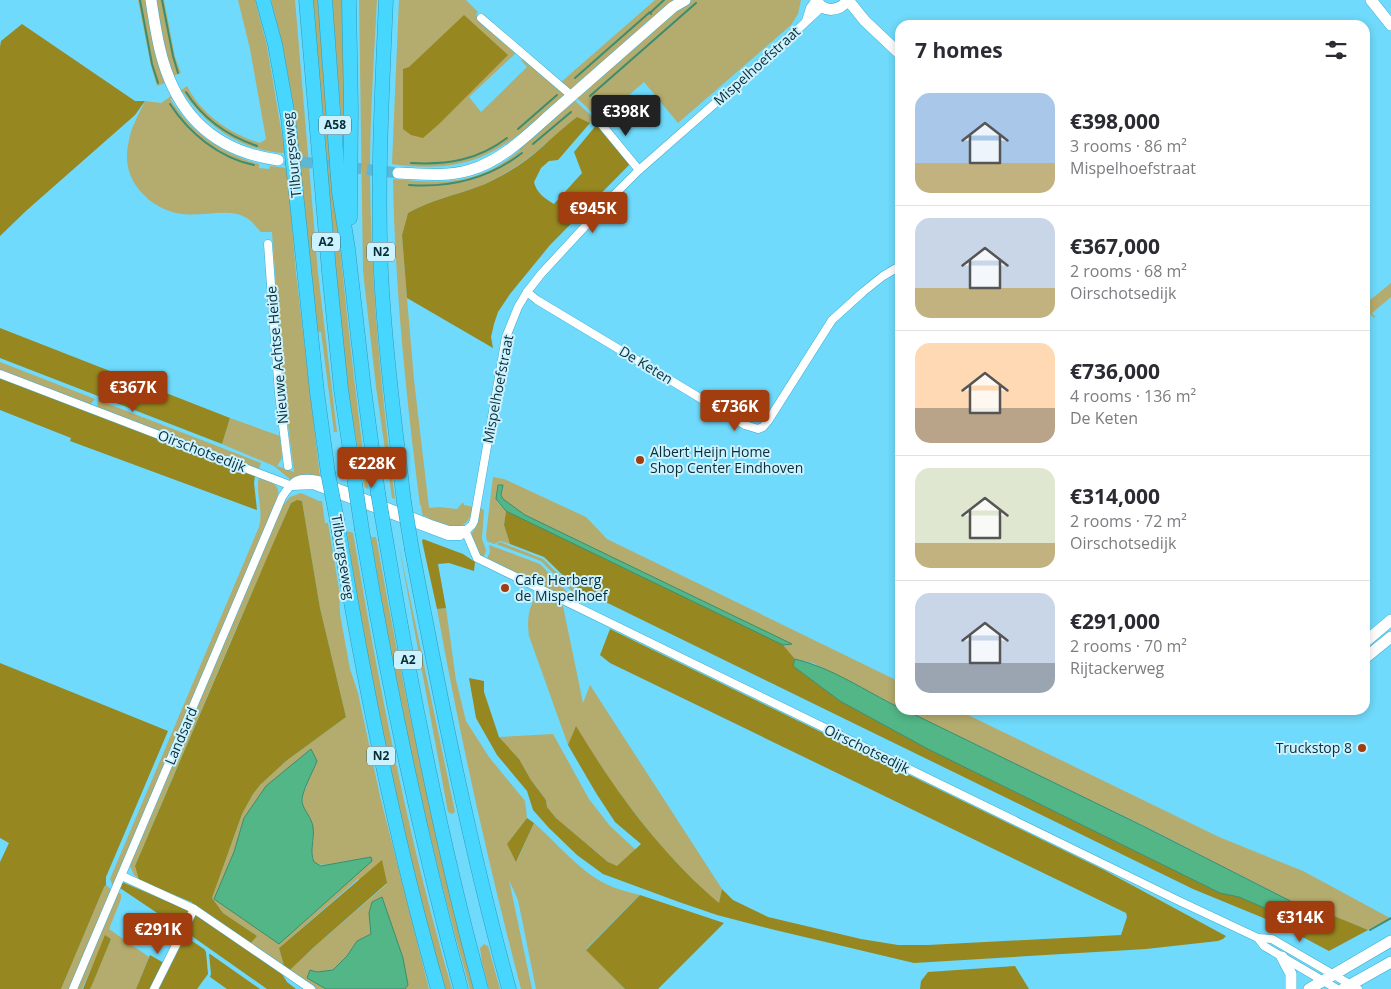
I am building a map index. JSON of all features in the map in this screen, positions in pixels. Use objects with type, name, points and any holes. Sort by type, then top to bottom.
[{"type":"highway","name":"Tilburgseweg","points":[[263,0],[275,44],[288,117],[316,382],[328,474],[351,607],[389,794],[438,989]]},
{"type":"highway","name":"Tilburgseweg","points":[[306,0],[341,389],[362,530],[412,790],[461,989]]},
{"type":"highway","name":"A58","points":[[324,0],[340,192],[348,249]]},
{"type":"highway","name":"A2","points":[[349,0],[351,192],[348,249],[364,389],[378,493],[396,602],[456,894],[482,989]]},
{"type":"highway","name":"N2","points":[[386,0],[380,175],[381,272],[390,389],[404,502],[457,781],[492,928],[509,989]]},
{"type":"street","points":[[151,0],[163,62],[172,86],[188,112],[209,134],[223,143],[256,156],[278,160]]},
{"type":"street","points":[[398,173],[435,175],[454,173],[470,170],[490,162],[522,139],[676,4],[685,0]]},
{"type":"street","points":[[1371,0],[1391,25]]},
{"type":"street","points":[[818,2],[831,10],[846,3],[895,50]]},
{"type":"street","name":"Mispelhoefstraat","points":[[464,530],[472,525],[474,521],[506,337],[518,307],[528,292],[547,267],[639,170],[770,56],[806,21],[810,8],[818,2]]},
{"type":"street","points":[[481,18],[572,96]]},
{"type":"street","points":[[597,119],[639,170]]},
{"type":"street","name":"Nieuwe Achtse Heide","points":[[268,244],[279,393],[288,466]]},
{"type":"street","name":"De Keten","points":[[528,292],[537,300],[721,410],[752,428],[758,429],[763,427],[768,421],[832,320],[863,292],[895,269]]},
{"type":"street","name":"Oirschotsedijk","points":[[0,374],[292,486]]},
{"type":"street","points":[[292,486],[296,480],[301,478],[318,480],[431,524],[449,530],[464,530]]},
{"type":"street","name":"Landsard","points":[[73,989],[282,497],[292,486]]},
{"type":"street","name":"Oirschotsedijk","points":[[464,530],[477,558],[1176,900],[1258,938],[1272,940],[1334,974],[1350,987]]},
{"type":"street","points":[[1370,653],[1386,636],[1391,620]]},
{"type":"street","points":[[1370,641],[1386,636]]},
{"type":"street","points":[[1386,636],[1391,653]]},
{"type":"street","points":[[122,876],[194,909],[311,989]]},
{"type":"street","points":[[154,989],[194,909]]},
{"type":"street","name":"Oirschotsedijk","points":[[1258,938],[1264,946],[1337,989]]},
{"type":"street","points":[[1309,989],[1391,942]]},
{"type":"street","points":[[1282,957],[1291,974],[1292,989]]},
{"type":"street","points":[[1350,987],[1391,962]]},
{"type":"shaded area","points":[[138,0],[147,0],[165,83],[157,86],[151,66]]},
{"type":"shaded area","points":[[155,0],[164,0],[175,57],[181,73],[173,76],[167,59]]},
{"type":"shaded area","points":[[238,0],[255,0],[267,46],[285,153],[254,148],[227,135],[203,116],[183,92],[180,91],[187,86],[208,114],[227,128],[260,143],[266,139],[250,49]]},
{"type":"shaded area","points":[[271,0],[295,0],[318,273],[337,432],[334,432],[321,332],[317,332],[295,115],[282,43]]},
{"type":"shaded area","points":[[313,0],[319,0],[340,245],[368,489],[364,487],[348,390],[335,272]]},
{"type":"shaded area","points":[[331,0],[343,0],[346,113],[344,149]]},
{"type":"shaded area","points":[[359,0],[377,0],[370,174],[372,256],[385,418],[395,499],[392,498],[376,387],[363,271]]},
{"type":"shaded area","points":[[399,0],[466,0],[478,12],[476,15],[518,51],[469,97],[481,112],[527,67],[521,60],[525,57],[566,96],[525,130],[488,154],[446,166],[421,167],[392,164]]},
{"type":"shaded area","points":[[655,0],[674,0],[572,90],[568,90],[560,83]]},
{"type":"shaded area","points":[[689,0],[801,0],[798,14],[791,25],[678,123],[644,82],[600,120],[576,97]]},
{"type":"shaded area","points":[[464,15],[508,55],[423,138],[411,135],[403,129],[403,69],[409,67]]},
{"type":"shaded area","points":[[22,24],[135,101],[145,101],[135,115],[0,236],[0,47],[1,41]]},
{"type":"shaded area","points":[[171,96],[172,98],[170,99],[188,122],[220,148],[259,164],[259,168],[269,169],[270,166],[287,168],[296,273],[320,477],[305,475],[291,480],[274,466],[222,444],[230,418],[280,436],[282,458],[277,466],[294,472],[284,393],[272,232],[261,232],[247,218],[232,213],[191,215],[165,209],[148,199],[135,185],[128,167],[127,157],[128,143],[133,125],[145,101],[161,103]]},
{"type":"shaded area","points":[[574,100],[594,118],[590,123],[577,118],[526,160],[497,178],[408,213],[402,235],[414,380],[429,508],[457,509],[463,502],[464,505],[473,507],[467,522],[462,525],[456,527],[443,525],[429,520],[425,516],[423,518],[420,505],[402,342],[396,261],[393,179],[428,182],[460,180],[490,170],[505,162],[520,150],[519,148]]},
{"type":"shaded area","points":[[577,117],[590,123],[558,160],[549,161],[541,168],[534,182],[544,197],[554,204],[582,173],[574,152],[598,123],[630,164],[550,245],[510,294],[498,312],[494,324],[491,337],[493,348],[407,298],[402,235],[408,213],[435,201],[494,180],[526,160]]},
{"type":"shaded area","points":[[1391,283],[1391,297],[1372,313],[1374,318],[1370,314],[1370,300]]},
{"type":"shaded area","points":[[0,328],[230,418],[222,444],[0,358]]},
{"type":"shaded area","points":[[0,362],[95,399],[90,405],[0,370]]},
{"type":"shaded area","points":[[0,377],[255,475],[257,510],[70,441],[71,438],[0,410]]},
{"type":"shaded area","points":[[98,400],[261,463],[259,469],[97,407]]},
{"type":"shaded area","points":[[259,477],[276,486],[278,498],[113,886],[110,879],[259,527],[261,514],[258,490]]},
{"type":"shaded area","points":[[493,477],[504,479],[586,517],[607,539],[895,680],[895,705],[813,663],[795,659],[783,645],[790,644],[525,515],[501,498],[503,486],[497,502],[506,511],[504,525],[510,544],[500,541],[494,544],[487,541],[486,535]]},
{"type":"shaded area","points":[[498,485],[503,485],[501,495],[503,499],[525,515],[792,644],[783,645],[506,511],[496,499]]},
{"type":"shaded area","points":[[301,493],[322,501],[325,523],[328,523],[339,589],[340,614],[350,669],[358,693],[380,796],[429,989],[405,989],[408,985],[382,897],[372,902],[369,913],[371,934],[357,941],[347,956],[333,970],[317,972],[307,978],[326,989],[317,989],[290,970],[387,884],[358,879],[279,948],[284,966],[251,943],[257,936],[223,913],[212,898],[242,814],[253,794],[286,761],[346,717],[320,608],[302,501],[291,503],[230,643],[135,866],[139,879],[134,875],[130,866],[283,505],[290,497]],"holes":[[[307,786],[303,793],[302,803],[314,839],[311,848],[314,862],[328,865],[353,860],[215,899],[234,852],[244,818]]]},
{"type":"shaded area","points":[[297,500],[302,501],[320,608],[346,717],[286,761],[260,785],[242,814],[212,898],[223,913],[257,936],[251,943],[191,902],[139,880],[135,866],[291,503]]},
{"type":"shaded area","points":[[480,508],[484,510],[482,539],[486,550],[484,557],[478,555],[470,536],[477,525]]},
{"type":"shaded area","points":[[506,511],[783,645],[795,659],[793,666],[840,701],[928,749],[1220,893],[1239,897],[1302,924],[1315,908],[1368,930],[1329,951],[1278,924],[1193,889],[581,590],[573,585],[544,557],[510,544],[504,525]]},
{"type":"shaded area","points":[[347,531],[353,533],[373,648],[408,819],[452,989],[445,989],[401,819],[366,646]]},
{"type":"shaded area","points":[[371,537],[376,537],[420,764],[446,877],[476,989],[470,989],[440,877],[402,708]]},
{"type":"shaded area","points":[[423,539],[463,554],[475,562],[474,571],[449,563],[438,564],[446,608],[437,609]]},
{"type":"shaded area","points":[[500,542],[543,559],[570,586],[585,595],[583,597],[568,588],[541,561],[496,544]]},
{"type":"shaded area","points":[[489,545],[540,564],[566,591],[582,601],[579,604],[487,559],[490,552]]},
{"type":"shaded area","points":[[399,546],[455,812],[452,814],[448,812]]},
{"type":"shaded area","points":[[537,594],[563,606],[583,703],[590,685],[722,889],[719,904],[678,864],[641,821],[607,775],[576,727],[568,745],[529,636],[529,614]]},
{"type":"shaded area","points":[[446,608],[456,680],[466,721],[489,757],[525,801],[527,818],[507,844],[517,861],[534,823],[577,864],[596,878],[606,884],[640,895],[586,949],[625,989],[536,989],[518,900],[509,880],[532,989],[521,989],[486,847],[455,705],[437,609]]},
{"type":"shaded area","points":[[610,629],[1104,870],[1226,936],[1218,941],[1146,949],[914,963],[717,915],[603,874],[577,855],[533,810],[527,791],[497,755],[476,718],[469,678],[484,681],[484,692],[499,737],[519,759],[531,780],[546,800],[547,807],[556,818],[608,862],[617,866],[641,844],[615,822],[568,745],[576,726],[623,798],[640,820],[678,864],[719,903],[722,889],[733,900],[768,917],[861,939],[898,945],[1121,935],[1127,917],[1126,913],[610,663],[600,655]]},
{"type":"shaded area","points":[[795,659],[823,668],[895,705],[895,715],[915,715],[1145,827],[1304,908],[1309,913],[1306,921],[1302,924],[1239,897],[1220,893],[928,749],[840,701],[793,666]]},
{"type":"shaded area","points":[[0,663],[168,731],[106,877],[106,885],[61,989],[0,989],[0,862],[9,843],[0,838]]},
{"type":"shaded area","points":[[915,715],[968,715],[1219,837],[1303,871],[1390,918],[1368,930],[1315,908],[1309,913],[1304,908],[1146,827]]},
{"type":"shaded area","points":[[553,734],[589,799],[610,826],[636,850],[617,867],[608,862],[556,818],[547,807],[546,800],[531,780],[519,759],[499,737]]},
{"type":"shaded area","points":[[311,749],[317,761],[305,788],[302,802],[313,827],[312,853],[314,862],[321,866],[371,857],[372,861],[279,944],[214,899],[234,852],[244,818],[266,786]]},
{"type":"shaded area","points":[[527,818],[534,823],[516,862],[507,844]]},
{"type":"shaded area","points":[[382,860],[387,883],[290,970],[284,966],[279,948]]},
{"type":"shaded area","points":[[122,882],[190,911],[181,929],[120,888]]},
{"type":"shaded area","points":[[106,885],[112,890],[69,989],[61,989],[104,887]]},
{"type":"shaded area","points":[[118,892],[121,894],[121,899],[109,929],[149,957],[136,989],[90,989],[111,939],[106,936],[82,989],[77,989]]},
{"type":"shaded area","points":[[640,895],[724,923],[658,989],[625,989],[586,950]]},
{"type":"shaded area","points":[[382,897],[403,958],[408,985],[405,989],[326,989],[307,978],[310,970],[317,972],[333,970],[347,956],[357,941],[371,934],[369,913],[372,902]]},
{"type":"shaded area","points":[[195,914],[282,974],[287,982],[296,989],[267,989],[186,932]]},
{"type":"shaded area","points":[[105,935],[111,939],[90,989],[83,989]]},
{"type":"shaded area","points":[[183,935],[206,952],[208,974],[197,989],[156,989]]},
{"type":"shaded area","points":[[484,944],[488,946],[500,989],[489,989],[480,948]]},
{"type":"shaded area","points":[[209,954],[260,989],[227,989],[210,977]]},
{"type":"shaded area","points":[[150,955],[164,963],[151,989],[136,989]]},
{"type":"shaded area","points":[[1015,966],[1029,989],[920,989],[921,981],[928,972]]},
{"type":"waterway","points":[[140,0],[152,64],[158,83]]},
{"type":"waterway","points":[[162,0],[178,73]]},
{"type":"waterway","points":[[651,12],[664,0]]},
{"type":"waterway","points":[[590,96],[696,3]]},
{"type":"waterway","points":[[575,78],[650,12],[651,14]]},
{"type":"waterway","points":[[186,92],[200,110],[226,132],[257,146]]},
{"type":"waterway","points":[[518,129],[557,95]]},
{"type":"waterway","points":[[170,104],[186,125],[206,143],[229,157],[254,165]]},
{"type":"waterway","points":[[533,144],[571,112]]},
{"type":"waterway","points":[[411,163],[438,163],[462,160],[485,151],[507,138]]},
{"type":"waterway","points":[[409,185],[440,185],[468,180],[496,169],[522,153]]},
{"type":"waterway","points":[[1370,930],[1391,918]]},
{"type":"tunnel","points":[[285,160],[398,173]]},
{"type":"place","name":"Albert Heijn Home Shop Center Eindhoven","points":[[640,460]]},
{"type":"place","name":"Cafe Herberg de Mispelhoef","points":[[505,588]]},
{"type":"place","name":"Truckstop 8","points":[[1362,748]]}]
